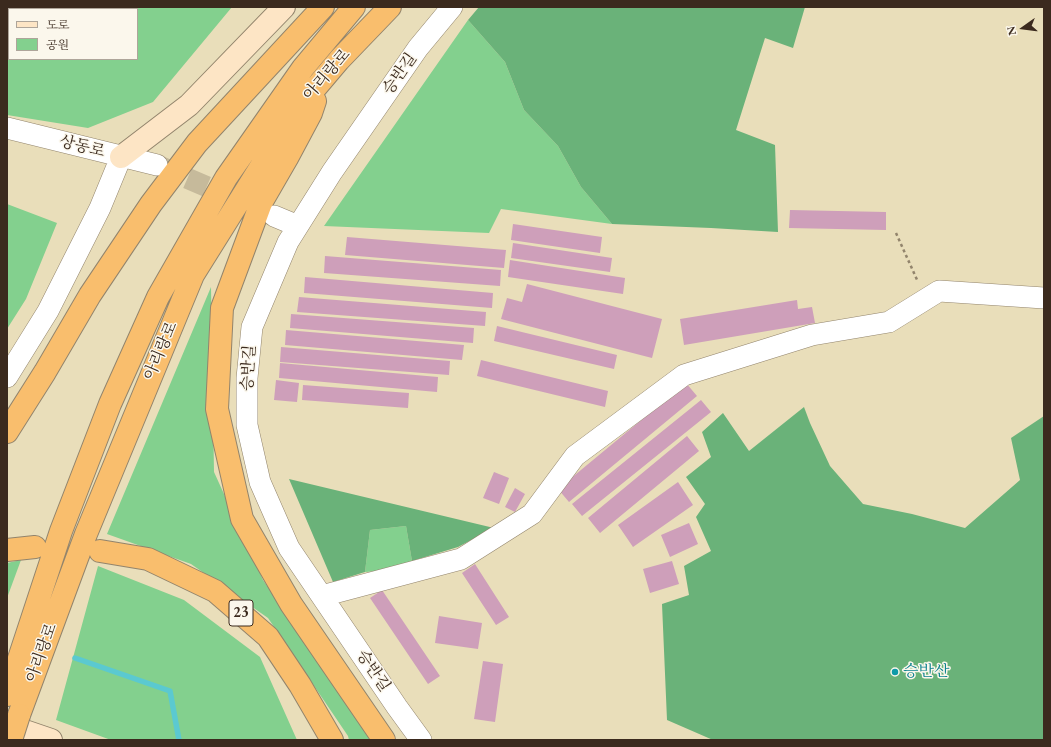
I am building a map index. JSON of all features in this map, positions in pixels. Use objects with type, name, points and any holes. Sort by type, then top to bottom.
[{"type":"highway","points":[[7,432],[45,372],[90,295],[151,204],[197,143],[323,7]]},
{"type":"highway","name":"아리랑로","points":[[7,695],[61,531],[110,404],[158,296],[226,178],[303,68],[354,7]]},
{"type":"highway","name":"아리랑로","points":[[11,740],[13,720],[86,534],[193,275],[294,112],[339,60],[390,7]]},
{"type":"highway","points":[[325,77],[311,113],[261,203],[222,308],[217,409],[242,519],[290,604],[384,740]]},
{"type":"highway","points":[[7,550],[35,547]]},
{"type":"highway","name":"23","points":[[100,551],[148,559],[215,590],[268,637],[300,685],[332,740]]},
{"type":"main road","points":[[120,156],[189,105],[284,7]]},
{"type":"main road","points":[[13,720],[51,740]]},
{"type":"street","name":"승반길","points":[[421,740],[397,707],[286,542],[260,482],[247,425],[247,378],[252,327],[288,242],[332,172],[413,55],[452,7]]},
{"type":"street","name":"상동로","points":[[7,128],[157,165]]},
{"type":"street","points":[[7,377],[48,311],[100,208],[120,156]]},
{"type":"street","points":[[274,216],[298,226]]},
{"type":"street","points":[[322,596],[461,559],[532,514],[575,456],[684,375],[812,335],[889,322],[939,291],[1044,298]]},
{"type":"path","points":[[896,233],[926,299]]},
{"type":"green space","points":[[7,7],[232,7],[153,102],[88,128],[7,115]]},
{"type":"green space","points":[[479,7],[805,7],[793,48],[765,38],[736,130],[775,145],[778,232],[612,224],[581,187],[558,146],[524,110],[505,62],[468,20]]},
{"type":"green space","points":[[468,20],[505,62],[524,110],[558,146],[581,187],[612,224],[501,209],[489,233],[324,226]]},
{"type":"green space","points":[[7,204],[57,223],[26,299],[7,329]]},
{"type":"green space","points":[[211,287],[214,472],[263,580],[373,740],[349,740],[348,736],[268,618],[191,564],[107,534]]},
{"type":"green space","points":[[804,407],[830,466],[863,504],[912,514],[965,528],[1020,480],[1011,438],[1044,416],[1044,740],[713,740],[667,720],[662,604],[689,595],[684,566],[711,551],[696,517],[705,504],[686,477],[711,457],[702,432],[723,413],[749,451]]},
{"type":"green space","points":[[289,479],[494,528],[458,547],[412,561],[406,526],[370,530],[365,572],[333,582]]},
{"type":"green space","points":[[406,526],[412,561],[391,570],[365,572],[370,530]]},
{"type":"green space","points":[[21,560],[7,598],[7,563]]},
{"type":"green space","points":[[98,566],[184,600],[260,657],[297,740],[111,740],[56,720]]},
{"type":"building","points":[[790,210],[886,212],[886,230],[789,228]]},
{"type":"building","points":[[513,224],[602,237],[600,253],[511,240]]},
{"type":"building","points":[[347,237],[506,250],[504,268],[345,255]]},
{"type":"building","points":[[513,243],[612,258],[610,272],[511,258]]},
{"type":"building","points":[[325,256],[501,270],[500,286],[324,273]]},
{"type":"building","points":[[510,260],[625,278],[623,294],[508,277]]},
{"type":"building","points":[[305,277],[493,293],[492,308],[304,293]]},
{"type":"building","points":[[527,284],[662,319],[652,358],[501,319],[507,298],[522,302]]},
{"type":"building","points":[[299,297],[486,312],[485,326],[297,312]]},
{"type":"building","points":[[797,300],[798,309],[812,307],[815,323],[684,345],[680,319]]},
{"type":"building","points":[[291,314],[474,328],[473,343],[290,328]]},
{"type":"building","points":[[497,326],[617,355],[614,369],[494,341]]},
{"type":"building","points":[[286,330],[464,345],[462,360],[285,345]]},
{"type":"building","points":[[281,347],[450,361],[449,375],[280,362]]},
{"type":"building","points":[[481,360],[608,391],[605,407],[477,376]]},
{"type":"building","points":[[280,363],[438,377],[437,392],[279,378]]},
{"type":"building","points":[[276,380],[299,383],[297,402],[274,400]]},
{"type":"building","points":[[686,383],[697,396],[569,502],[558,489]]},
{"type":"building","points":[[303,385],[409,393],[408,408],[302,400]]},
{"type":"building","points":[[701,400],[711,412],[582,516],[572,504]]},
{"type":"building","points":[[687,436],[699,451],[600,533],[588,518]]},
{"type":"building","points":[[494,472],[509,478],[499,504],[483,498]]},
{"type":"building","points":[[678,482],[693,505],[633,547],[618,525]]},
{"type":"building","points":[[515,488],[525,494],[515,512],[505,507]]},
{"type":"building","points":[[689,523],[698,544],[670,557],[661,535]]},
{"type":"building","points":[[672,561],[679,584],[650,593],[643,569]]},
{"type":"building","points":[[475,564],[509,617],[496,625],[462,573]]},
{"type":"building","points":[[382,590],[440,676],[428,684],[370,598]]},
{"type":"building","points":[[439,616],[482,623],[478,649],[435,643]]},
{"type":"building","points":[[483,661],[503,664],[495,722],[474,719]]},
{"type":"waterway","points":[[75,658],[170,691],[179,740]]},
{"type":"tunnel","points":[[159,166],[235,199]]},
{"type":"place","name":"승반산","points":[[895,672]]}]
